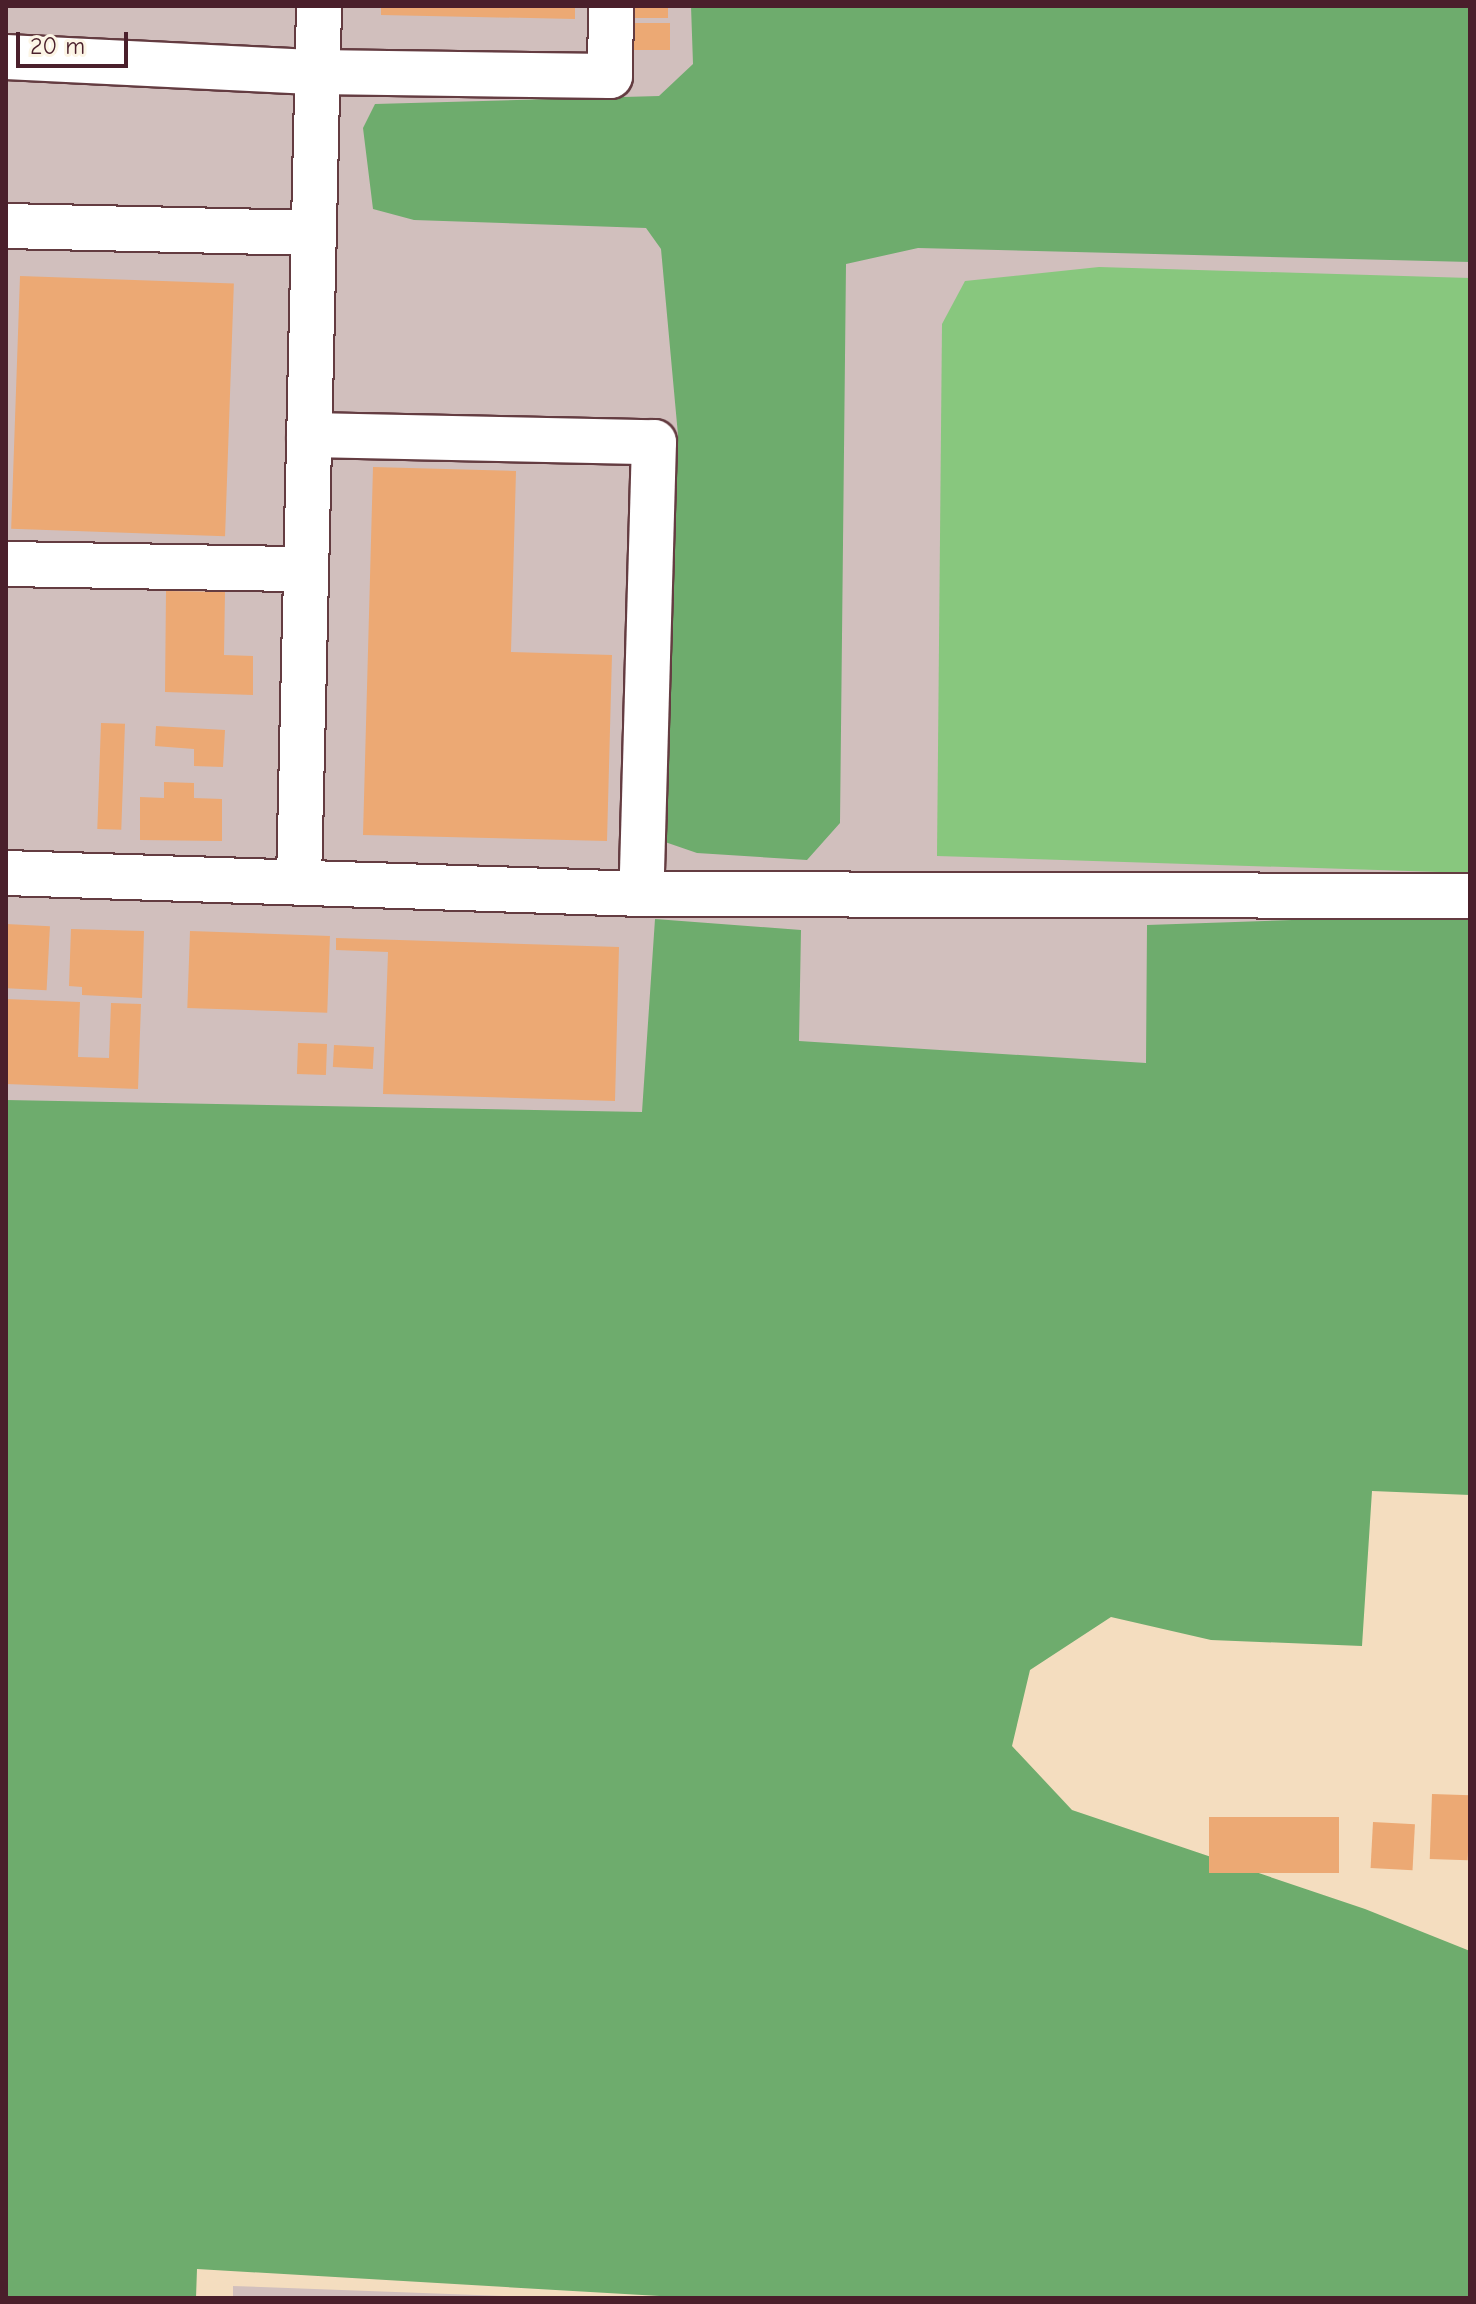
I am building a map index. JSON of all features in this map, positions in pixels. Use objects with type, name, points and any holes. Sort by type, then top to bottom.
[{"type":"street","points":[[299,881],[319,6]]},
{"type":"street","points":[[6,57],[317,72],[610,76],[611,6]]},
{"type":"street","points":[[6,226],[313,233]]},
{"type":"street","points":[[309,435],[654,442],[636,894]]},
{"type":"street","points":[[6,564],[306,569]]},
{"type":"street","points":[[6,873],[636,894],[1470,896]]},
{"type":"shaded area","points":[[6,6],[1108,6],[1470,233],[1470,1157],[6,1117]]},
{"type":"shaded area","points":[[233,2286],[554,2298],[233,2298]]},
{"type":"green space","points":[[691,6],[1470,6],[1470,262],[918,248],[846,264],[840,823],[807,860],[697,853],[665,842],[678,435],[661,249],[646,228],[414,220],[373,209],[363,128],[375,104],[659,96],[693,64]]},
{"type":"green space","points":[[1099,267],[1470,278],[1470,873],[937,856],[942,324],[965,281]]},
{"type":"green space","points":[[1470,914],[1470,1495],[1372,1491],[1362,1646],[1211,1640],[1111,1617],[1030,1670],[1012,1746],[1072,1810],[1365,1909],[1470,1951],[1470,2298],[694,2298],[197,2269],[196,2298],[6,2298],[6,1100],[642,1112],[655,919],[801,930],[799,1041],[1146,1063],[1147,925]]},
{"type":"building","points":[[381,6],[575,6],[575,19],[381,15]]},
{"type":"building","points":[[635,6],[668,6],[668,18],[635,18]]},
{"type":"building","points":[[633,23],[670,23],[670,50],[633,50]]},
{"type":"building","points":[[20,276],[234,283],[225,536],[11,529]]},
{"type":"building","points":[[373,467],[516,471],[511,652],[612,655],[607,841],[363,835]]},
{"type":"building","points":[[166,591],[225,592],[224,655],[253,656],[253,695],[165,692]]},
{"type":"building","points":[[101,723],[125,724],[121,830],[97,829]]},
{"type":"building","points":[[156,726],[225,730],[223,767],[194,766],[194,749],[155,746]]},
{"type":"building","points":[[164,782],[194,783],[194,798],[222,799],[222,841],[140,840],[140,797],[164,798]]},
{"type":"building","points":[[6,924],[50,926],[47,990],[6,988]]},
{"type":"building","points":[[71,929],[144,931],[142,998],[82,995],[82,987],[69,986]]},
{"type":"building","points":[[190,931],[330,936],[327,1013],[187,1008]]},
{"type":"building","points":[[336,938],[619,947],[615,1101],[383,1094],[388,952],[336,950]]},
{"type":"building","points":[[6,999],[80,1002],[78,1057],[109,1058],[111,1003],[141,1004],[138,1089],[6,1084]]},
{"type":"building","points":[[298,1043],[327,1044],[326,1075],[297,1074]]},
{"type":"building","points":[[334,1045],[374,1047],[373,1069],[333,1067]]},
{"type":"building","points":[[1432,1794],[1470,1795],[1468,1860],[1430,1859]]},
{"type":"building","points":[[1209,1817],[1339,1817],[1339,1873],[1209,1873]]},
{"type":"building","points":[[1373,1822],[1415,1824],[1413,1870],[1371,1868]]}]
